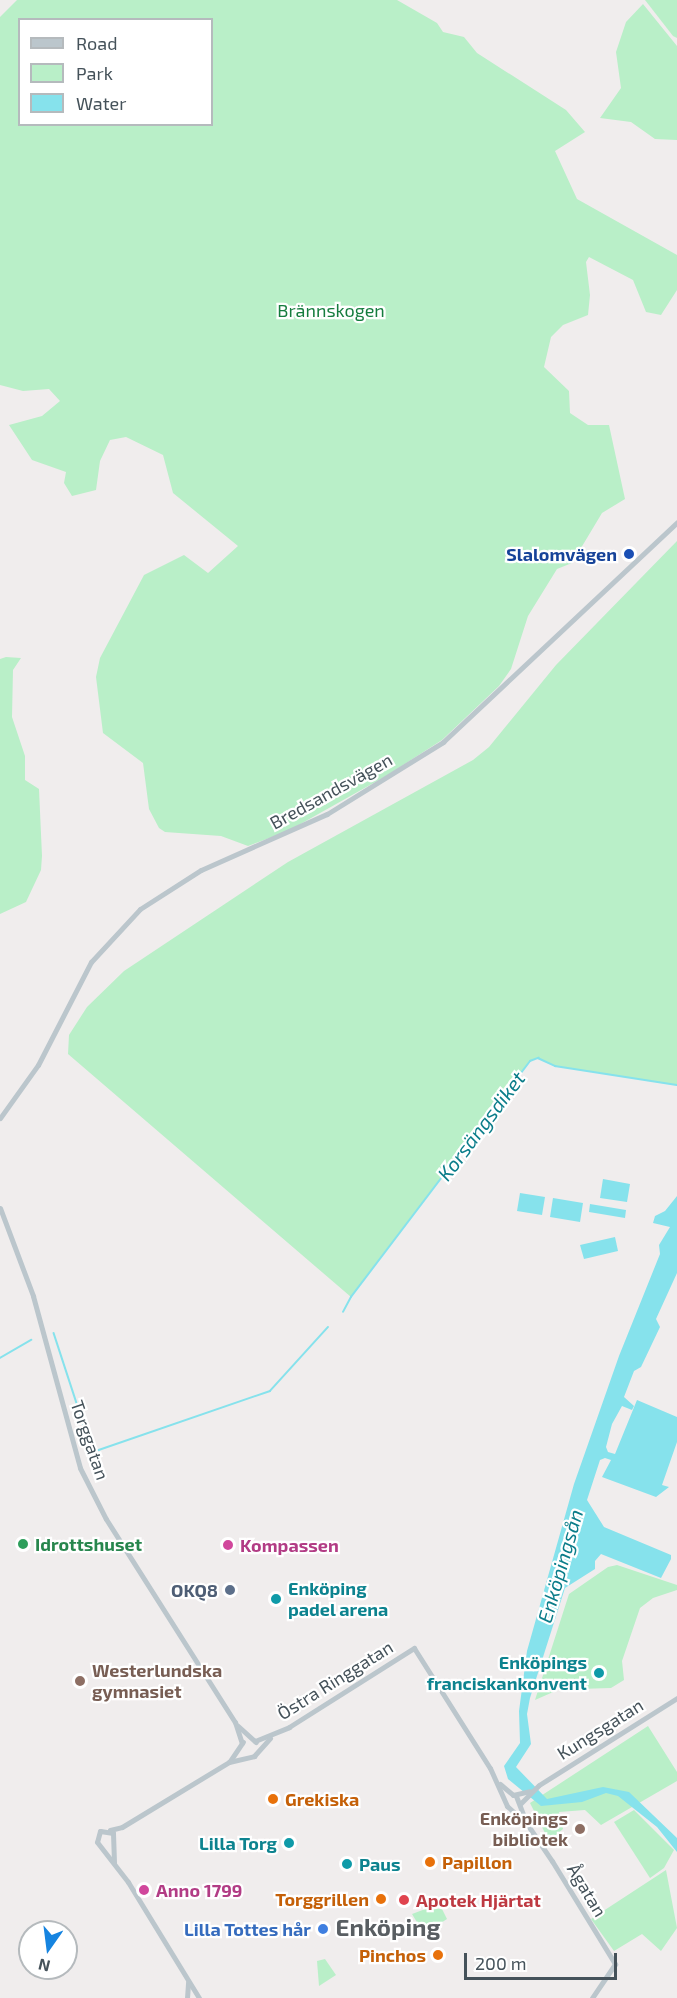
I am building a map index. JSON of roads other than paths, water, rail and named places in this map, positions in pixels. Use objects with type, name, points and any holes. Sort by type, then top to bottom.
[{"type":"street","name":"Bredsandsvägen","points":[[0,1118],[38,1065],[91,962],[140,909],[201,870],[327,814],[443,742],[677,522]]},
{"type":"street","name":"Torggatan","points":[[0,1208],[33,1296],[80,1468],[106,1519],[235,1722],[259,1749]]},
{"type":"street","name":"Östra Ringgatan","points":[[246,1756],[254,1756],[272,1736],[414,1648]]},
{"type":"street","name":"Ågatan","points":[[414,1648],[499,1783],[513,1810],[526,1824],[615,1964],[612,1973],[592,1998]]},
{"type":"street","name":"Kungsgatan","points":[[519,1795],[530,1791],[677,1698]]},
{"type":"street","name":"Torggatan","points":[[235,1722],[246,1756]]},
{"type":"street","name":"Östra Ringgatan","points":[[241,1745],[272,1736]]},
{"type":"street","points":[[229,1762],[241,1745]]},
{"type":"street","points":[[199,1998],[96,1835],[122,1827],[229,1762],[246,1756]]},
{"type":"street","name":"Ågatan","points":[[499,1783],[519,1795],[526,1824]]},
{"type":"street","points":[[507,1800],[519,1795]]},
{"type":"street","points":[[513,1810],[521,1804]]},
{"type":"street","points":[[102,1847],[113,1842],[122,1827]]},
{"type":"street","points":[[110,1830],[114,1862]]},
{"type":"street","points":[[187,1977],[187,1998]]},
{"type":"water","points":[[603,1179],[630,1184],[627,1202],[600,1198]]},
{"type":"water","points":[[520,1193],[545,1197],[542,1215],[517,1211]]},
{"type":"water","name":"Enköpingsån","points":[[677,1196],[677,1273],[656,1319],[660,1327],[641,1367],[634,1371],[624,1397],[634,1406],[632,1410],[622,1406],[612,1424],[606,1447],[608,1452],[615,1454],[637,1400],[677,1417],[677,1442],[662,1485],[669,1487],[656,1497],[602,1477],[611,1460],[605,1458],[600,1460],[587,1500],[604,1527],[671,1555],[671,1559],[661,1578],[601,1554],[595,1561],[595,1569],[565,1588],[530,1698],[527,1714],[531,1744],[516,1767],[547,1799],[603,1787],[629,1792],[677,1838],[677,1852],[657,1827],[618,1796],[606,1793],[582,1802],[541,1806],[508,1779],[504,1766],[520,1743],[519,1711],[527,1651],[574,1484],[619,1356],[660,1254],[659,1245],[670,1227],[653,1223],[655,1216],[665,1211]]},
{"type":"water","points":[[553,1198],[583,1203],[580,1222],[550,1217]]},
{"type":"water","points":[[590,1204],[626,1210],[625,1218],[589,1212]]},
{"type":"water","points":[[615,1237],[618,1251],[584,1259],[580,1245]]},
{"type":"waterway","name":"Korsängsdiket","points":[[343,1312],[351,1297],[530,1061],[538,1058],[555,1066],[677,1085]]},
{"type":"waterway","name":"Korsängsdiket","points":[[54,1333],[93,1452],[270,1391],[328,1327]]},
{"type":"waterway","name":"Korsängsdiket","points":[[0,1358],[31,1340]]},
{"type":"place","name":"Slalomvägen","points":[[629,554]]},
{"type":"place","name":"Idrottshuset","points":[[23,1544]]},
{"type":"place","name":"Kompassen","points":[[228,1545]]},
{"type":"place","name":"OKQ8","points":[[230,1590]]},
{"type":"place","name":"Enköping padel arena","points":[[276,1599]]},
{"type":"place","name":"Enköpings franciskankonvent","points":[[599,1673]]},
{"type":"place","name":"Westerlundska gymnasiet","points":[[80,1681]]},
{"type":"place","name":"Grekiska","points":[[273,1799]]},
{"type":"place","name":"Enköpings bibliotek","points":[[580,1829]]},
{"type":"place","name":"Lilla Torg","points":[[289,1843]]},
{"type":"place","name":"Papillon","points":[[430,1862]]},
{"type":"place","name":"Paus","points":[[347,1864]]},
{"type":"place","name":"Anno 1799","points":[[144,1890]]},
{"type":"place","name":"Torggrillen","points":[[381,1899]]},
{"type":"place","name":"Apotek Hjärtat","points":[[404,1900]]},
{"type":"place","name":"Lilla Tottes hår","points":[[323,1929]]},
{"type":"place","name":"Pinchos","points":[[438,1955]]},
{"type":"district","name":"Enköping","points":[[388,1927]]},
{"type":"park label","name":"Brännskogen","points":[[331,310]]}]
